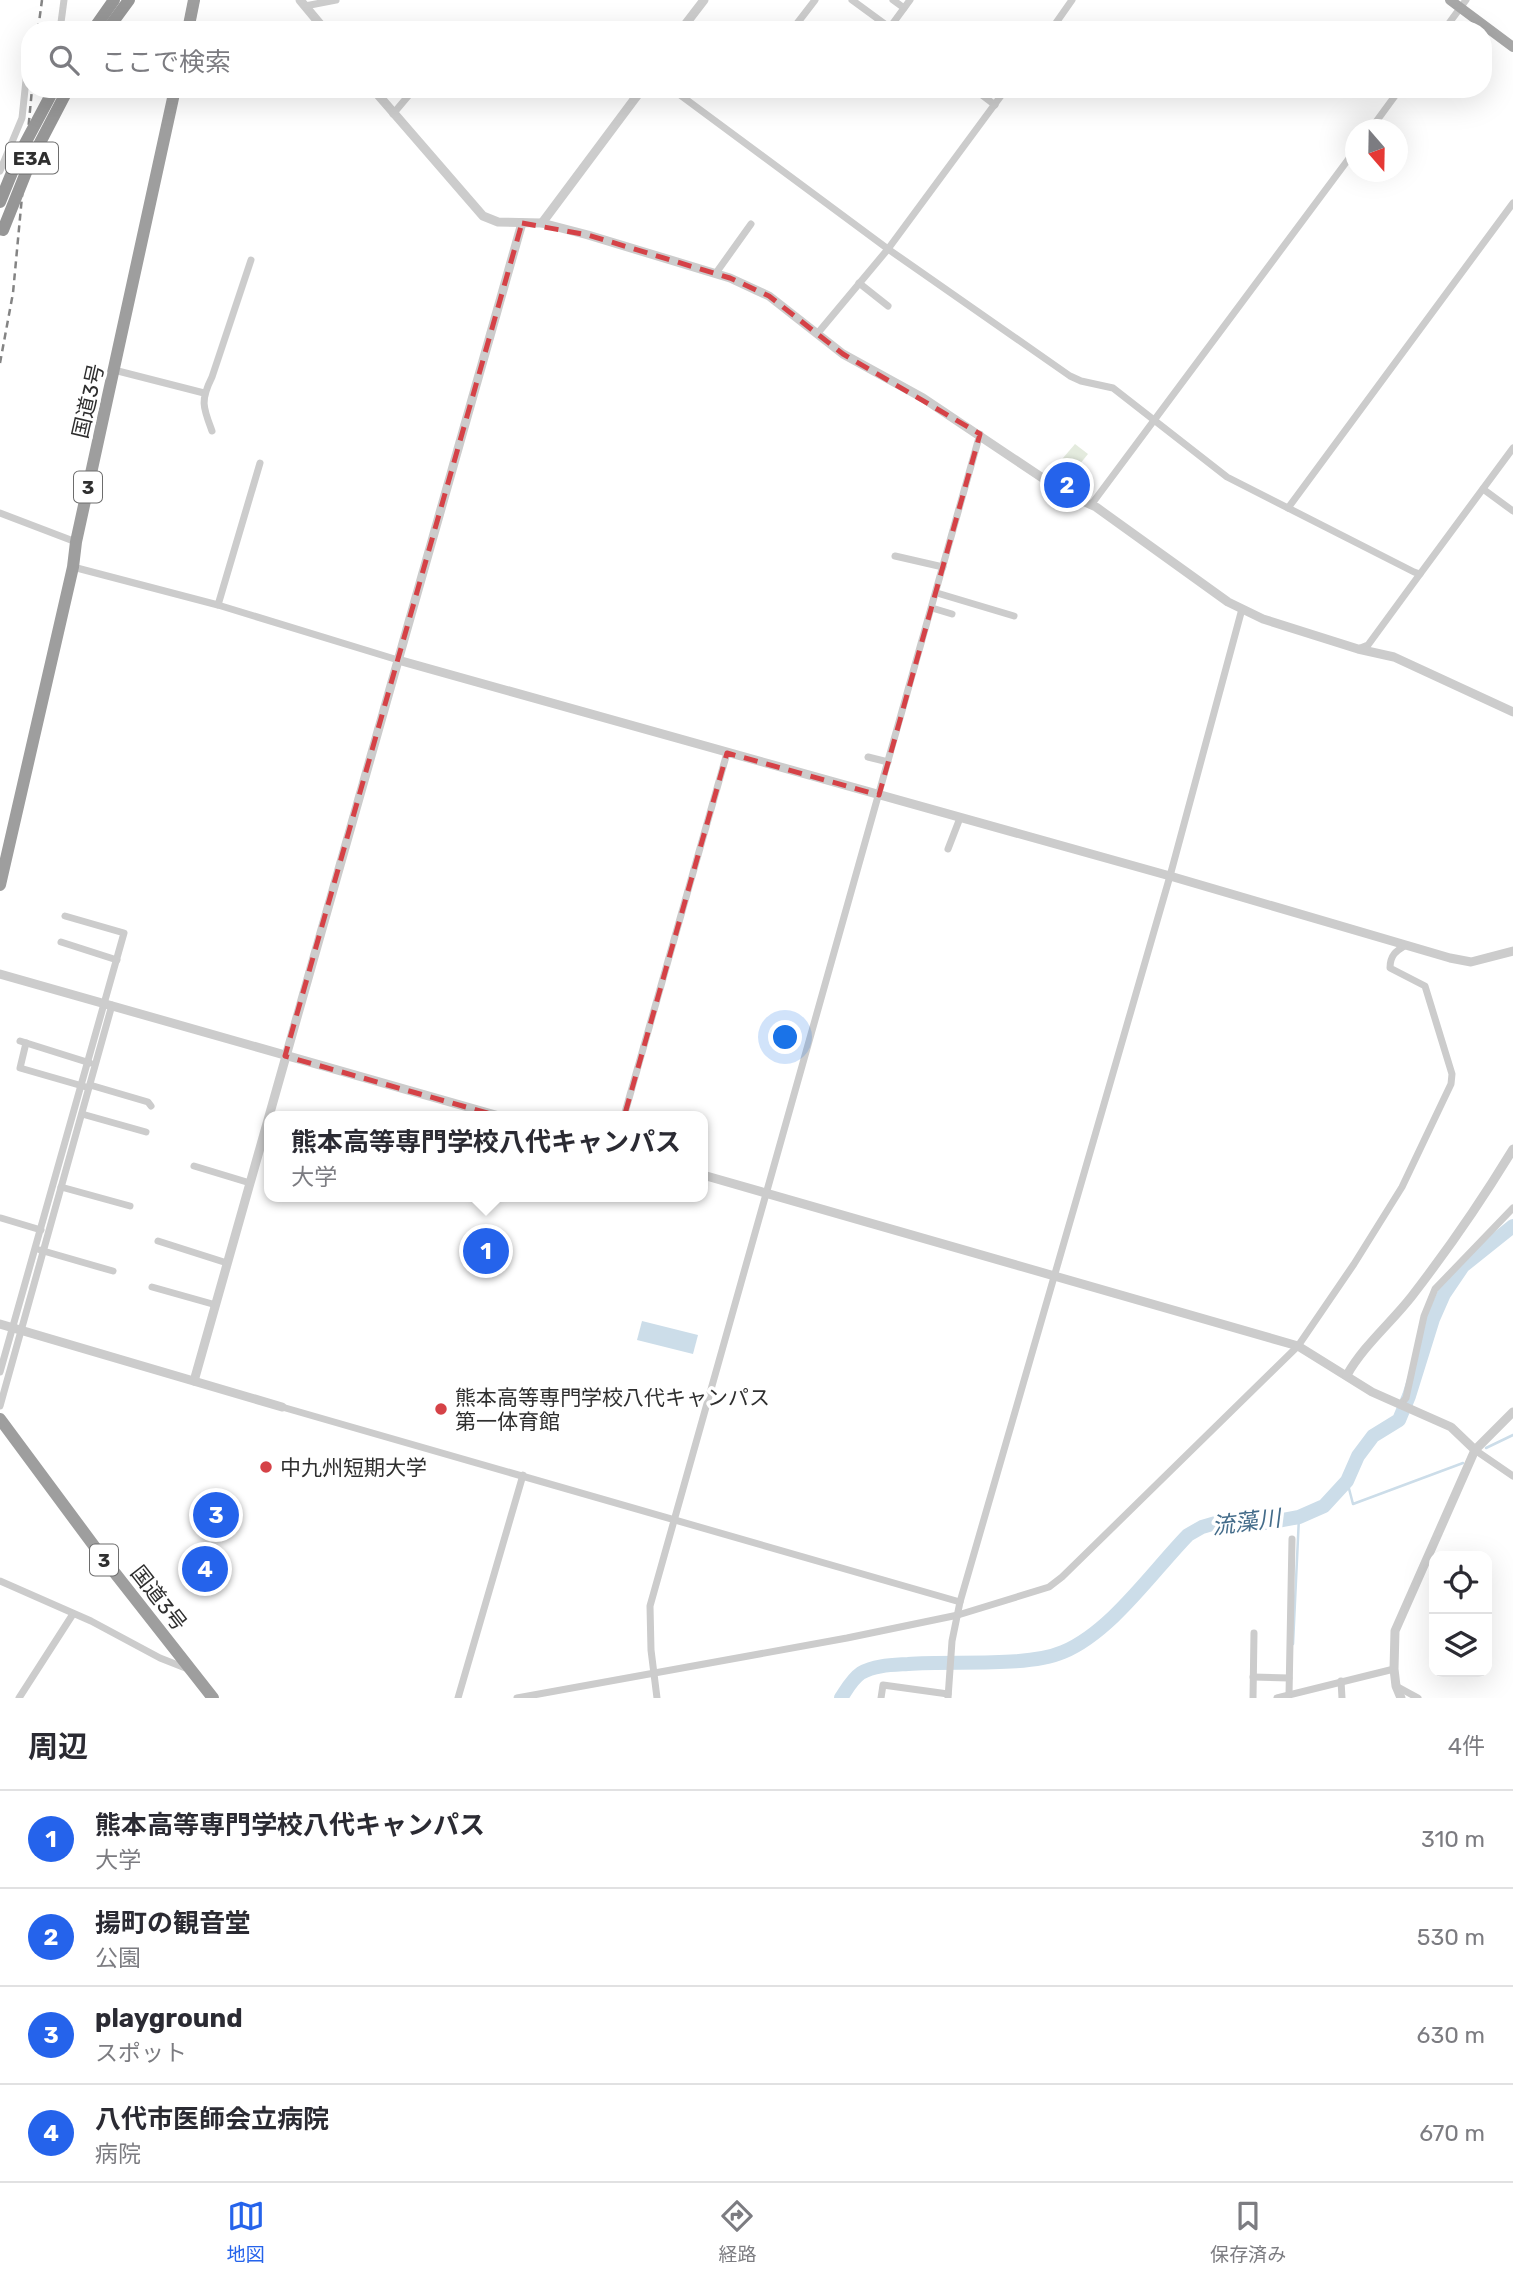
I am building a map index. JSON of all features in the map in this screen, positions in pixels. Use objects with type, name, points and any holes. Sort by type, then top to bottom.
[{"type":"highway","points":[[99,21],[114,0]]},
{"type":"highway","points":[[114,21],[129,0]]},
{"type":"highway","points":[[190,21],[194,0]]},
{"type":"highway","name":"E3A","points":[[0,202],[20,153],[49,98]]},
{"type":"highway","name":"E3A","points":[[1,234],[31,160],[63,98]]},
{"type":"highway","name":"国道3号","points":[[0,885],[73,568],[76,542],[173,98]]},
{"type":"highway","name":"国道3号","points":[[0,1419],[100,1554],[213,1698]]},
{"type":"main road","points":[[1450,0],[1464,4],[1483,21]]},
{"type":"main road","points":[[1492,29],[1513,47]]},
{"type":"street","points":[[61,21],[64,0]]},
{"type":"street","points":[[302,3],[336,0]]},
{"type":"street","points":[[688,21],[704,0]]},
{"type":"street","points":[[799,21],[815,0]]},
{"type":"street","points":[[852,0],[880,21]]},
{"type":"street","points":[[893,0],[904,8]]},
{"type":"street","points":[[895,21],[910,0]]},
{"type":"street","points":[[1057,21],[1072,0]]},
{"type":"street","points":[[302,3],[317,21]]},
{"type":"street","points":[[1451,21],[1464,4]]},
{"type":"street","points":[[0,171],[22,118],[24,98]]},
{"type":"street","points":[[380,98],[483,216],[498,222],[542,223],[716,272],[769,296],[843,354],[923,398],[1065,493],[1091,505],[1136,533],[1228,602],[1263,619],[1358,649],[1394,657],[1513,712]]},
{"type":"street","points":[[393,114],[406,98]]},
{"type":"street","points":[[542,223],[635,98]]},
{"type":"street","points":[[684,98],[888,249],[1070,376],[1113,388],[1227,477],[1420,574]]},
{"type":"street","points":[[987,98],[995,104]]},
{"type":"street","points":[[817,334],[888,249],[999,98]]},
{"type":"street","points":[[1378,119],[1393,98]]},
{"type":"street","points":[[1091,505],[1345,164]]},
{"type":"street","points":[[1289,508],[1513,203]]},
{"type":"street","points":[[270,1111],[522,223]]},
{"type":"street","points":[[716,272],[751,224]]},
{"type":"street","points":[[212,431],[203,407],[204,393],[212,377],[251,260]]},
{"type":"street","points":[[859,283],[888,306]]},
{"type":"street","points":[[114,370],[204,393]]},
{"type":"street","points":[[657,1698],[651,1650],[650,1606],[980,434]]},
{"type":"street","points":[[1358,649],[1368,645],[1513,448]]},
{"type":"street","points":[[218,605],[260,463]]},
{"type":"street","points":[[1483,489],[1513,511]]},
{"type":"street","points":[[0,513],[76,542]]},
{"type":"street","points":[[895,556],[943,568]]},
{"type":"street","points":[[73,568],[218,605],[398,660],[1170,876],[1406,945],[1471,961],[1513,951]]},
{"type":"street","points":[[937,593],[1014,615]]},
{"type":"street","points":[[932,608],[952,614]]},
{"type":"street","points":[[881,1698],[883,1685],[948,1696],[951,1654],[960,1602],[1170,876],[1242,609]]},
{"type":"street","points":[[625,1111],[727,753]]},
{"type":"street","points":[[868,757],[888,762]]},
{"type":"street","points":[[947,849],[960,818]]},
{"type":"street","points":[[0,1372],[44,1252],[82,1114],[124,933],[65,916]]},
{"type":"street","points":[[61,943],[117,960]]},
{"type":"street","points":[[517,1698],[958,1615],[1049,1587],[1062,1577],[1298,1346],[1402,1187],[1451,1084],[1452,1074],[1425,986],[1390,968],[1390,960],[1395,952],[1406,945]]},
{"type":"street","points":[[0,974],[481,1111]]},
{"type":"street","points":[[92,1063],[23,1042],[20,1068],[148,1102],[151,1106]]},
{"type":"street","points":[[0,1406],[35,1248],[87,1086]]},
{"type":"street","points":[[82,1114],[146,1132]]},
{"type":"street","points":[[194,1381],[264,1132]]},
{"type":"street","points":[[1347,1375],[1359,1354],[1410,1298],[1478,1208],[1513,1149]]},
{"type":"street","points":[[194,1166],[250,1183]]},
{"type":"street","points":[[708,1176],[1298,1346],[1372,1392],[1451,1427],[1475,1450],[1513,1476]]},
{"type":"street","points":[[61,1187],[130,1206]]},
{"type":"street","points":[[1400,1405],[1406,1398],[1424,1316],[1435,1289],[1513,1208]]},
{"type":"street","points":[[45,1214],[55,1211]]},
{"type":"street","points":[[1,1217],[40,1230]]},
{"type":"street","points":[[158,1241],[227,1263]]},
{"type":"street","points":[[35,1248],[113,1271]]},
{"type":"street","points":[[152,1287],[216,1305]]},
{"type":"street","points":[[0,1324],[960,1602]]},
{"type":"street","points":[[1401,1698],[1394,1669],[1395,1631],[1475,1450],[1513,1412]]},
{"type":"street","points":[[458,1698],[523,1475]]},
{"type":"street","points":[[1289,1695],[1292,1539]]},
{"type":"street","points":[[0,1581],[192,1671]]},
{"type":"street","points":[[19,1698],[72,1614]]},
{"type":"street","points":[[1253,1698],[1254,1633]]},
{"type":"street","points":[[1277,1698],[1394,1669]]},
{"type":"street","points":[[1253,1678],[1289,1678]]},
{"type":"street","points":[[1341,1681],[1342,1698]]},
{"type":"street","points":[[1396,1686],[1418,1698]]},
{"type":"highlighted area","points":[[522,223],[588,235],[730,278],[769,296],[843,354],[980,434],[879,795],[727,753],[615,1149],[285,1056]]},
{"type":"shaded area","points":[[1075,444],[1088,454],[1071,475],[1057,465]]},
{"type":"water","points":[[642,1321],[698,1335],[693,1354],[637,1340]]},
{"type":"waterway","name":"流藻川","points":[[841,1698],[858,1675],[878,1667],[926,1663],[1009,1662],[1063,1652],[1081,1643],[1114,1616],[1188,1535],[1202,1527],[1219,1522],[1267,1523],[1299,1517],[1324,1506],[1347,1481],[1358,1456],[1373,1436],[1399,1420],[1444,1294],[1463,1266],[1513,1226]]},
{"type":"waterway","points":[[1486,1448],[1513,1435]]},
{"type":"waterway","points":[[1347,1481],[1353,1504],[1463,1463]]},
{"type":"waterway","points":[[1293,1644],[1299,1517]]},
{"type":"railway","points":[[39,21],[42,0]]},
{"type":"railway","points":[[0,363],[13,293],[31,98]]},
{"type":"place","name":"揚町の観音堂","points":[[1067,485]]},
{"type":"place","name":"熊本高等専門学校八代キャンパス","points":[[486,1251]]},
{"type":"place","name":"熊本高等専門学校八代キャンパス 第一体育館","points":[[441,1409]]},
{"type":"place","name":"中九州短期大学","points":[[266,1467]]},
{"type":"place","name":"playground","points":[[216,1515]]},
{"type":"place","name":"八代市医師会立病院","points":[[205,1569]]}]
